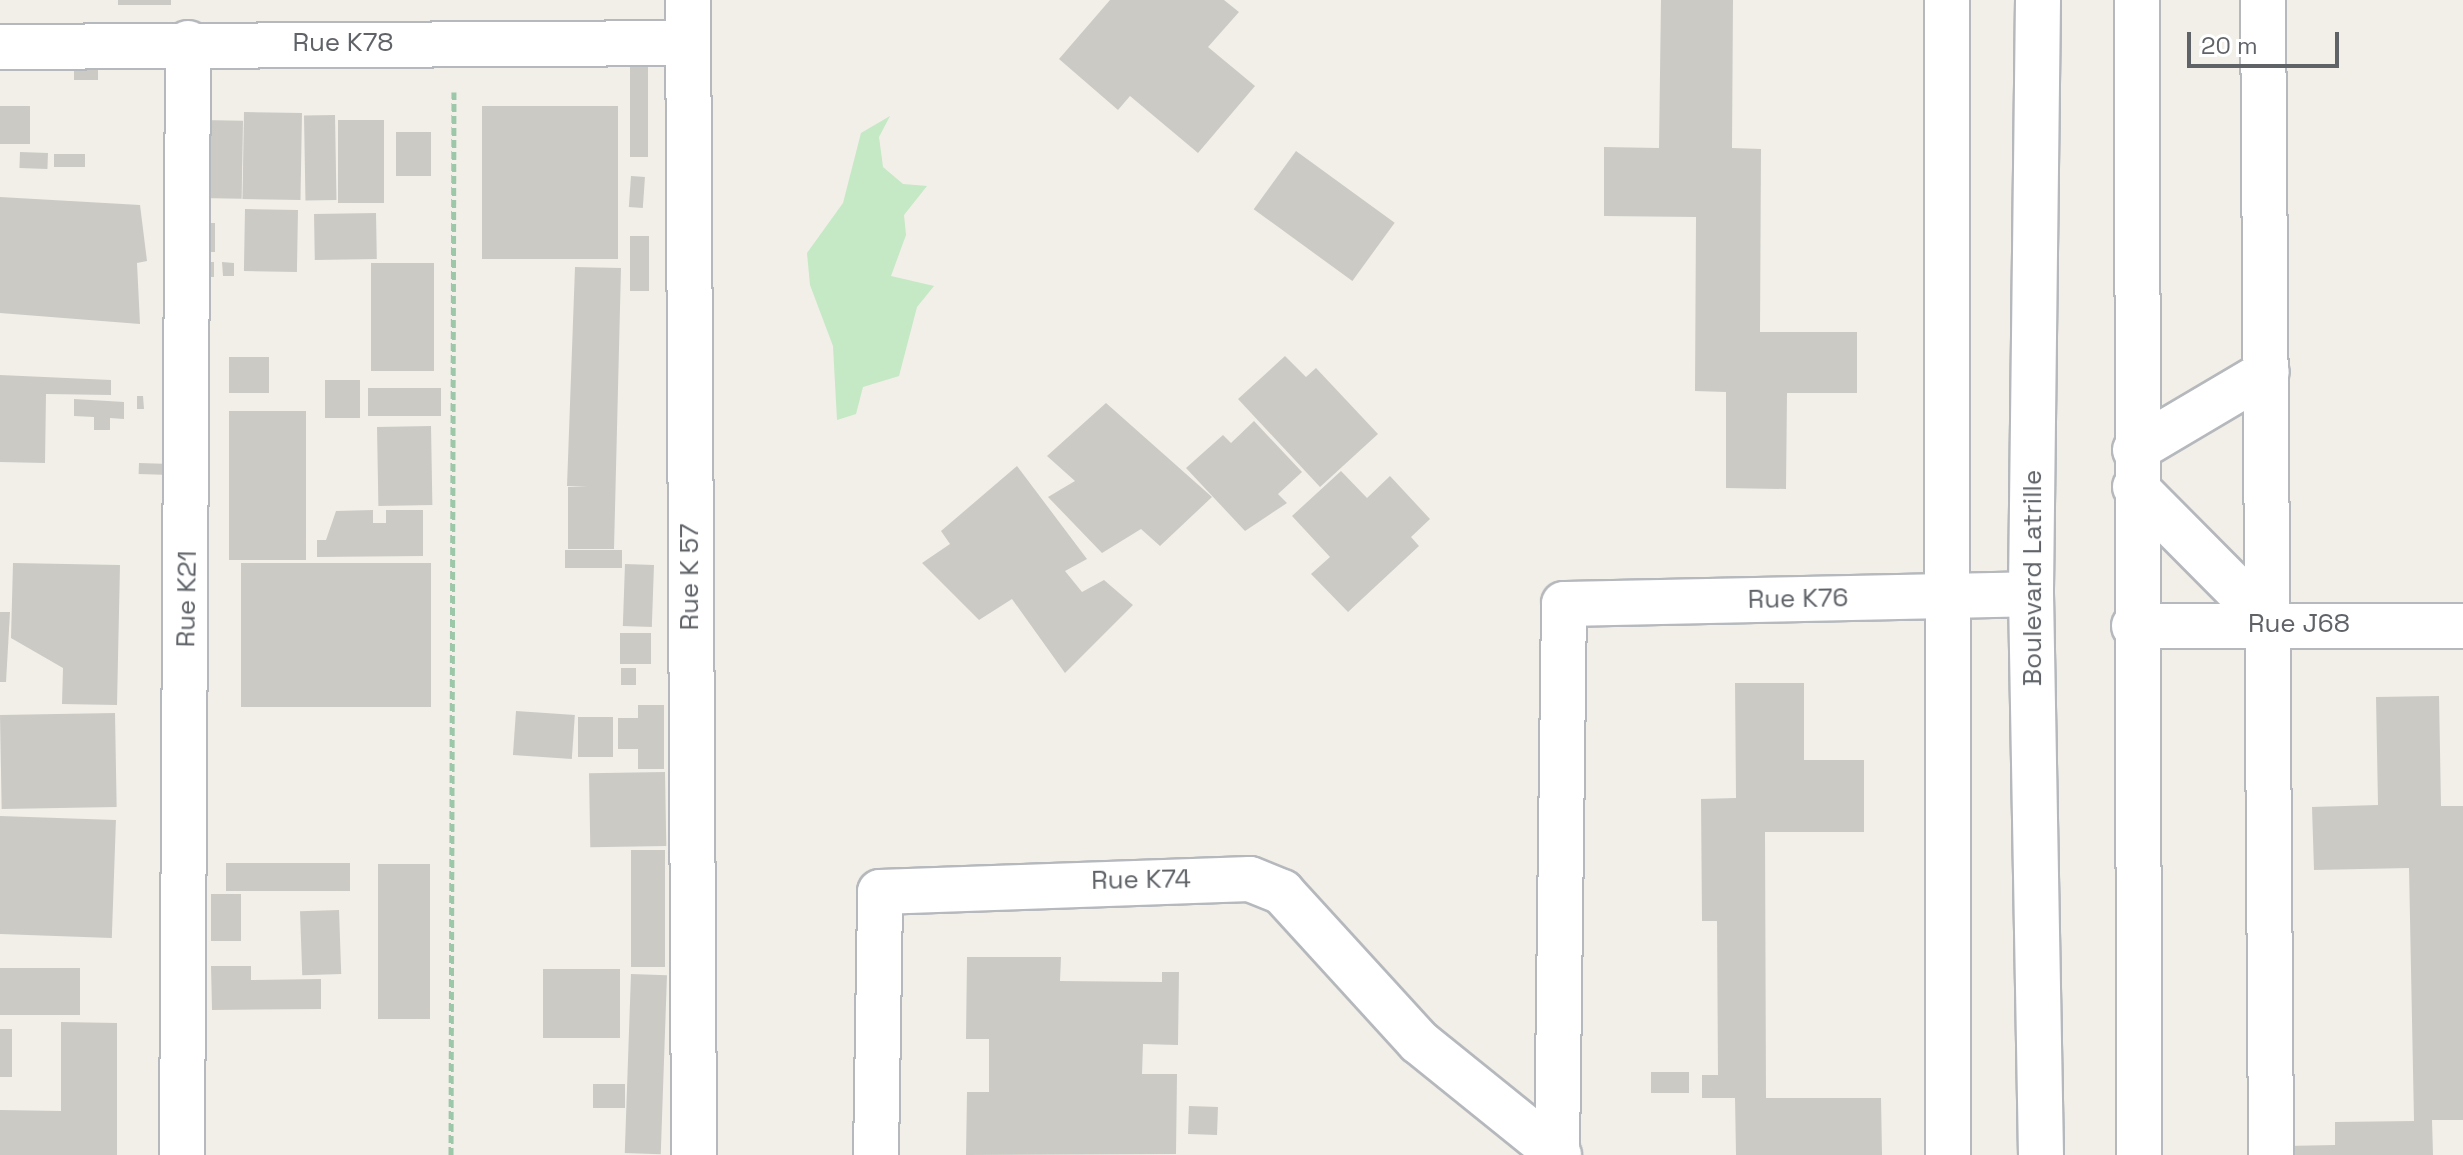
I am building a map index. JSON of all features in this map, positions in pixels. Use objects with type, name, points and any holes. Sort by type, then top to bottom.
[{"type":"street","name":"Rue K 57","points":[[688,0],[694,1155]]},
{"type":"street","points":[[1947,0],[1945,597],[1948,1155]]},
{"type":"street","name":"Boulevard Latrille","points":[[2038,0],[2031,594],[2041,1155]]},
{"type":"street","points":[[2137,0],[2134,626],[2139,1155]]},
{"type":"street","points":[[2263,0],[2270,623],[2271,1155]]},
{"type":"street","name":"Rue K78","points":[[0,47],[188,43],[687,43]]},
{"type":"street","name":"Rue K21","points":[[182,1155],[188,43]]},
{"type":"street","points":[[2135,468],[2267,372]]},
{"type":"street","points":[[2135,468],[2270,623]]},
{"type":"street","name":"Rue K76","points":[[1558,1154],[1564,604],[2031,594]]},
{"type":"street","name":"Rue J68","points":[[2134,626],[2270,623],[2463,626]]},
{"type":"street","name":"Rue K74","points":[[876,1155],[880,892],[1250,879],[1282,892],[1419,1042],[1558,1154]]},
{"type":"path","points":[[451,1155],[454,43]]},
{"type":"green space","points":[[890,116],[879,137],[883,167],[903,184],[927,186],[904,215],[906,235],[891,276],[934,286],[917,307],[899,376],[863,387],[856,414],[837,420],[833,346],[810,285],[807,253],[843,203],[861,133]]},
{"type":"building","points":[[118,0],[171,0],[171,5],[118,5]]},
{"type":"building","points":[[1110,0],[1224,0],[1239,12],[1208,47],[1255,86],[1198,153],[1130,96],[1118,110],[1059,59]]},
{"type":"building","points":[[1661,0],[1733,0],[1732,148],[1761,149],[1760,332],[1857,332],[1857,393],[1787,393],[1786,489],[1726,488],[1726,392],[1695,391],[1696,217],[1604,216],[1604,147],[1659,148]]},
{"type":"building","points":[[630,62],[648,62],[648,157],[630,157]]},
{"type":"building","points":[[74,68],[98,68],[98,80],[74,80]]},
{"type":"building","points":[[0,106],[30,106],[30,144],[0,144]]},
{"type":"building","points":[[482,106],[618,106],[618,259],[482,259]]},
{"type":"building","points":[[244,112],[302,113],[300,200],[242,199]]},
{"type":"building","points":[[335,115],[336,200],[305,201],[304,116]]},
{"type":"building","points":[[201,120],[243,121],[242,199],[200,198]]},
{"type":"building","points":[[338,120],[384,120],[384,203],[338,203]]},
{"type":"building","points":[[396,132],[431,132],[431,176],[396,176]]},
{"type":"building","points":[[1296,151],[1395,223],[1352,281],[1254,209]]},
{"type":"building","points":[[20,152],[48,153],[47,169],[19,168]]},
{"type":"building","points":[[54,154],[85,154],[85,167],[54,167]]},
{"type":"building","points":[[631,176],[645,177],[643,208],[629,207]]},
{"type":"building","points":[[0,197],[140,205],[147,261],[137,263],[140,324],[0,313]]},
{"type":"building","points":[[245,209],[298,210],[297,272],[244,271]]},
{"type":"building","points":[[376,213],[377,259],[315,260],[314,214]]},
{"type":"building","points":[[192,223],[215,223],[215,252],[192,252]]},
{"type":"building","points":[[630,236],[649,236],[649,291],[630,291]]},
{"type":"building","points":[[202,262],[214,262],[214,277],[205,277]]},
{"type":"building","points":[[222,262],[234,263],[234,276],[223,276]]},
{"type":"building","points":[[371,263],[434,263],[434,371],[371,371]]},
{"type":"building","points":[[575,267],[621,268],[614,549],[568,549],[568,487],[588,487],[567,486]]},
{"type":"building","points":[[1285,356],[1306,377],[1316,368],[1378,434],[1320,487],[1238,399]]},
{"type":"building","points":[[229,357],[269,357],[269,393],[229,393]]},
{"type":"building","points":[[0,375],[111,380],[111,395],[46,394],[45,463],[0,462]]},
{"type":"building","points":[[325,380],[360,380],[360,418],[325,418]]},
{"type":"building","points":[[368,388],[441,388],[441,416],[368,416]]},
{"type":"building","points":[[137,396],[143,396],[144,409],[137,409]]},
{"type":"building","points":[[74,399],[124,402],[124,419],[110,418],[110,430],[94,430],[94,417],[74,416]]},
{"type":"building","points":[[1106,403],[1212,497],[1160,546],[1141,529],[1102,553],[1048,497],[1075,481],[1047,456]]},
{"type":"building","points":[[229,411],[306,411],[306,560],[229,560]]},
{"type":"building","points":[[1254,421],[1302,472],[1278,494],[1287,503],[1245,531],[1186,468],[1223,435],[1231,443]]},
{"type":"building","points":[[431,426],[432,505],[378,506],[377,427]]},
{"type":"building","points":[[139,463],[171,464],[171,475],[139,474]]},
{"type":"building","points":[[1017,466],[1087,559],[1065,571],[1082,592],[1104,580],[1133,605],[1065,673],[1012,599],[979,620],[922,563],[950,544],[941,531]]},
{"type":"building","points":[[1341,471],[1367,498],[1390,476],[1430,519],[1411,537],[1419,546],[1348,612],[1311,574],[1330,557],[1292,516]]},
{"type":"building","points":[[373,510],[373,523],[386,523],[386,510],[423,510],[423,556],[317,557],[317,540],[326,540],[336,511]]},
{"type":"building","points":[[565,550],[622,550],[622,568],[565,568]]},
{"type":"building","points":[[13,563],[120,565],[117,705],[62,704],[63,668],[11,638]]},
{"type":"building","points":[[241,563],[431,563],[431,707],[241,707]]},
{"type":"building","points":[[625,564],[654,565],[652,627],[623,626]]},
{"type":"building","points":[[0,612],[10,612],[6,682],[0,682]]},
{"type":"building","points":[[620,633],[651,633],[651,664],[620,664]]},
{"type":"building","points":[[621,668],[636,668],[636,685],[621,685]]},
{"type":"building","points":[[1735,683],[1804,683],[1804,760],[1864,760],[1864,832],[1765,832],[1766,1098],[1881,1098],[1882,1155],[1736,1155],[1735,1098],[1702,1098],[1702,1075],[1718,1075],[1717,921],[1702,921],[1701,799],[1736,798]]},
{"type":"building","points":[[2439,696],[2441,806],[2463,806],[2463,1120],[2432,1120],[2433,1155],[2283,1155],[2283,1146],[2335,1145],[2335,1122],[2414,1121],[2409,868],[2314,870],[2312,807],[2378,805],[2376,697]]},
{"type":"building","points":[[638,705],[664,705],[664,769],[638,769],[638,749],[618,749],[618,718],[638,718]]},
{"type":"building","points":[[516,711],[575,715],[572,759],[513,755]]},
{"type":"building","points":[[115,713],[117,807],[2,809],[0,715]]},
{"type":"building","points":[[578,717],[613,717],[613,757],[578,757]]},
{"type":"building","points":[[665,772],[666,846],[590,847],[589,773]]},
{"type":"building","points":[[0,816],[116,820],[112,938],[0,934]]},
{"type":"building","points":[[631,850],[665,850],[665,967],[631,967]]},
{"type":"building","points":[[226,863],[350,863],[350,891],[226,891]]},
{"type":"building","points":[[378,864],[430,864],[430,1019],[378,1019]]},
{"type":"building","points":[[211,894],[241,894],[241,941],[211,941]]},
{"type":"building","points":[[339,910],[341,974],[302,975],[300,911]]},
{"type":"building","points":[[967,957],[1061,957],[1060,981],[1162,982],[1162,972],[1179,972],[1178,1045],[1143,1044],[1142,1074],[1177,1074],[1176,1154],[966,1155],[967,1092],[989,1092],[989,1039],[966,1039]]},
{"type":"building","points":[[211,966],[251,966],[251,980],[321,979],[321,1009],[212,1010]]},
{"type":"building","points":[[0,968],[80,968],[80,1015],[0,1015]]},
{"type":"building","points":[[543,969],[620,969],[620,1038],[543,1038]]},
{"type":"building","points":[[631,974],[667,975],[661,1154],[625,1153]]},
{"type":"building","points":[[61,1022],[117,1023],[117,1155],[0,1155],[0,1110],[61,1111]]},
{"type":"building","points":[[0,1029],[12,1029],[12,1077],[0,1077]]},
{"type":"building","points":[[1651,1072],[1689,1072],[1689,1093],[1651,1093]]},
{"type":"building","points":[[593,1084],[625,1084],[625,1108],[593,1108]]},
{"type":"building","points":[[1189,1106],[1218,1107],[1217,1135],[1188,1134]]}]
